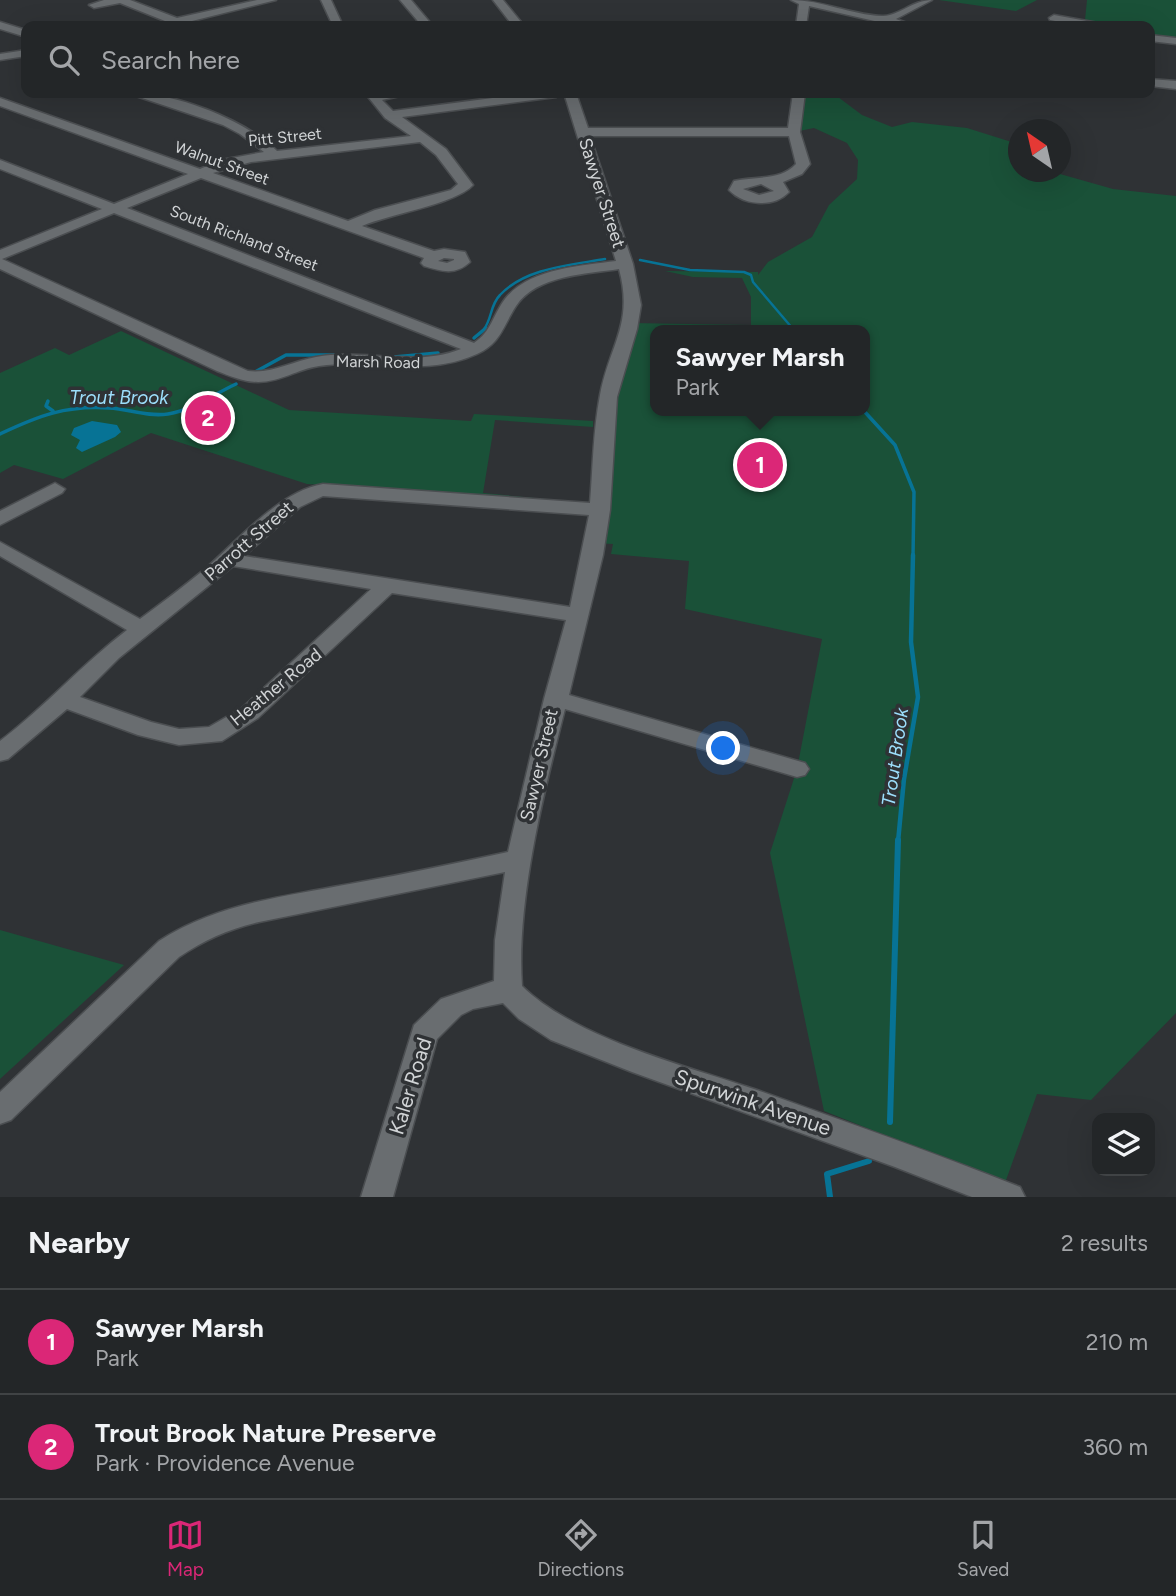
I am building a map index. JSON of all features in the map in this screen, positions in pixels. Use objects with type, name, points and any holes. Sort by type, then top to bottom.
[{"type":"street","points":[[94,5],[121,0],[174,21]]},
{"type":"street","points":[[180,21],[246,3],[271,0]]},
{"type":"street","points":[[326,0],[336,21]]},
{"type":"street","points":[[405,0],[424,21]]},
{"type":"street","points":[[498,0],[517,21]]},
{"type":"street","points":[[890,21],[927,0]]},
{"type":"street","points":[[801,21],[800,1],[878,21]]},
{"type":"street","points":[[1054,18],[1070,21]]},
{"type":"street","points":[[0,25],[21,32]]},
{"type":"street","points":[[1155,39],[1176,41]]},
{"type":"street","points":[[0,57],[21,54]]},
{"type":"street","points":[[13,55],[21,57]]},
{"type":"street","points":[[1155,83],[1176,85]]},
{"type":"street","points":[[1155,83],[1176,91]]},
{"type":"street","points":[[148,98],[240,128],[263,142],[274,155]]},
{"type":"street","points":[[349,226],[380,213],[463,190],[466,185],[441,152],[389,115],[375,98]]},
{"type":"street","points":[[389,115],[518,98]]},
{"type":"street","name":"Sawyer Street","points":[[519,859],[531,792],[593,554],[600,510],[608,395],[632,314],[631,286],[625,264],[572,98]]},
{"type":"street","points":[[772,182],[797,171],[803,164],[794,132],[798,98]]},
{"type":"street","name":"Walnut Street","points":[[0,102],[433,256]]},
{"type":"street","points":[[582,132],[794,132]]},
{"type":"street","name":"Pitt Street","points":[[3,265],[116,208],[226,163],[424,138]]},
{"type":"street","name":"South Richland Street","points":[[0,164],[475,349]]},
{"type":"street","name":"Marsh Road","points":[[3,265],[218,365],[250,377],[264,377],[305,363],[325,361],[404,364],[438,362],[475,349],[496,335],[513,298],[527,286],[574,273],[625,264]]},
{"type":"street","points":[[0,519],[55,489]]},
{"type":"street","name":"Parrott Street","points":[[4,745],[64,699],[111,653],[229,559],[293,503],[311,492],[323,490],[600,510]]},
{"type":"street","points":[[0,548],[143,629]]},
{"type":"street","points":[[229,559],[577,615]]},
{"type":"street","name":"Heather Road","points":[[64,699],[146,729],[178,737],[214,735],[250,713],[387,586]]},
{"type":"street","points":[[555,699],[797,769]]},
{"type":"street","points":[[0,1111],[169,949],[197,931],[280,908],[519,859],[506,962],[508,990]]},
{"type":"street","name":"Kaler Road","points":[[377,1197],[424,1034],[439,1013],[457,1003],[508,990]]},
{"type":"street","name":"Spurwink Avenue","points":[[508,990],[529,1011],[562,1031],[642,1063],[902,1155],[1009,1197]]},
{"type":"green space","points":[[939,0],[1037,0],[1016,11]]},
{"type":"green space","points":[[1087,0],[1176,0],[1176,39],[1155,37],[1155,21],[1085,20]]},
{"type":"green space","points":[[799,98],[839,98],[862,115],[892,127],[912,122],[967,128],[1008,141],[1008,182],[1071,182],[1071,177],[1113,189],[1176,196],[1176,1013],[1091,1100],[1037,1094],[1005,1183],[824,1111],[770,853],[797,769],[822,639],[685,609],[689,561],[611,554],[613,544],[595,543],[604,423],[630,323],[751,325],[751,297],[742,278],[693,277],[665,271],[758,272],[758,275],[768,262],[812,237],[829,205],[857,179],[858,160],[847,143],[814,128],[794,132]]},
{"type":"green space","points":[[121,331],[289,410],[471,421],[474,414],[593,421],[593,427],[495,420],[483,493],[587,503],[307,484],[151,433],[63,479],[14,465],[0,473],[0,373],[55,348],[69,355]]},
{"type":"green space","points":[[0,930],[124,965],[0,1079]]},
{"type":"water","points":[[92,421],[117,425],[121,432],[82,452],[76,448],[80,440],[71,435],[74,428]]},
{"type":"waterway","name":"Trout Brook","points":[[484,329],[500,295],[522,279],[549,269],[605,259]]},
{"type":"waterway","name":"Trout Brook","points":[[640,260],[690,270],[744,272],[751,275],[753,282],[790,325]]},
{"type":"waterway","name":"Trout Brook","points":[[474,338],[486,328]]},
{"type":"waterway","name":"Trout Brook","points":[[394,357],[438,353]]},
{"type":"waterway","name":"Trout Brook","points":[[255,372],[286,355],[336,355]]},
{"type":"waterway","name":"Trout Brook","points":[[0,434],[40,417],[79,408],[168,414],[195,406],[236,384]]},
{"type":"waterway","points":[[48,401],[46,406],[53,411]]},
{"type":"waterway","name":"Trout Brook","points":[[869,416],[895,445],[914,492],[913,557]]},
{"type":"waterway","name":"Trout Brook","points":[[898,842],[904,779],[918,697],[911,642],[913,555]]},
{"type":"waterway","name":"Trout Brook","points":[[890,1122],[898,840]]},
{"type":"waterway","name":"Trout Brook","points":[[830,1197],[827,1174],[869,1161]]},
{"type":"place","name":"Trout Brook Nature Preserve","points":[[208,418]]},
{"type":"place","name":"Sawyer Marsh","points":[[760,465]]}]
